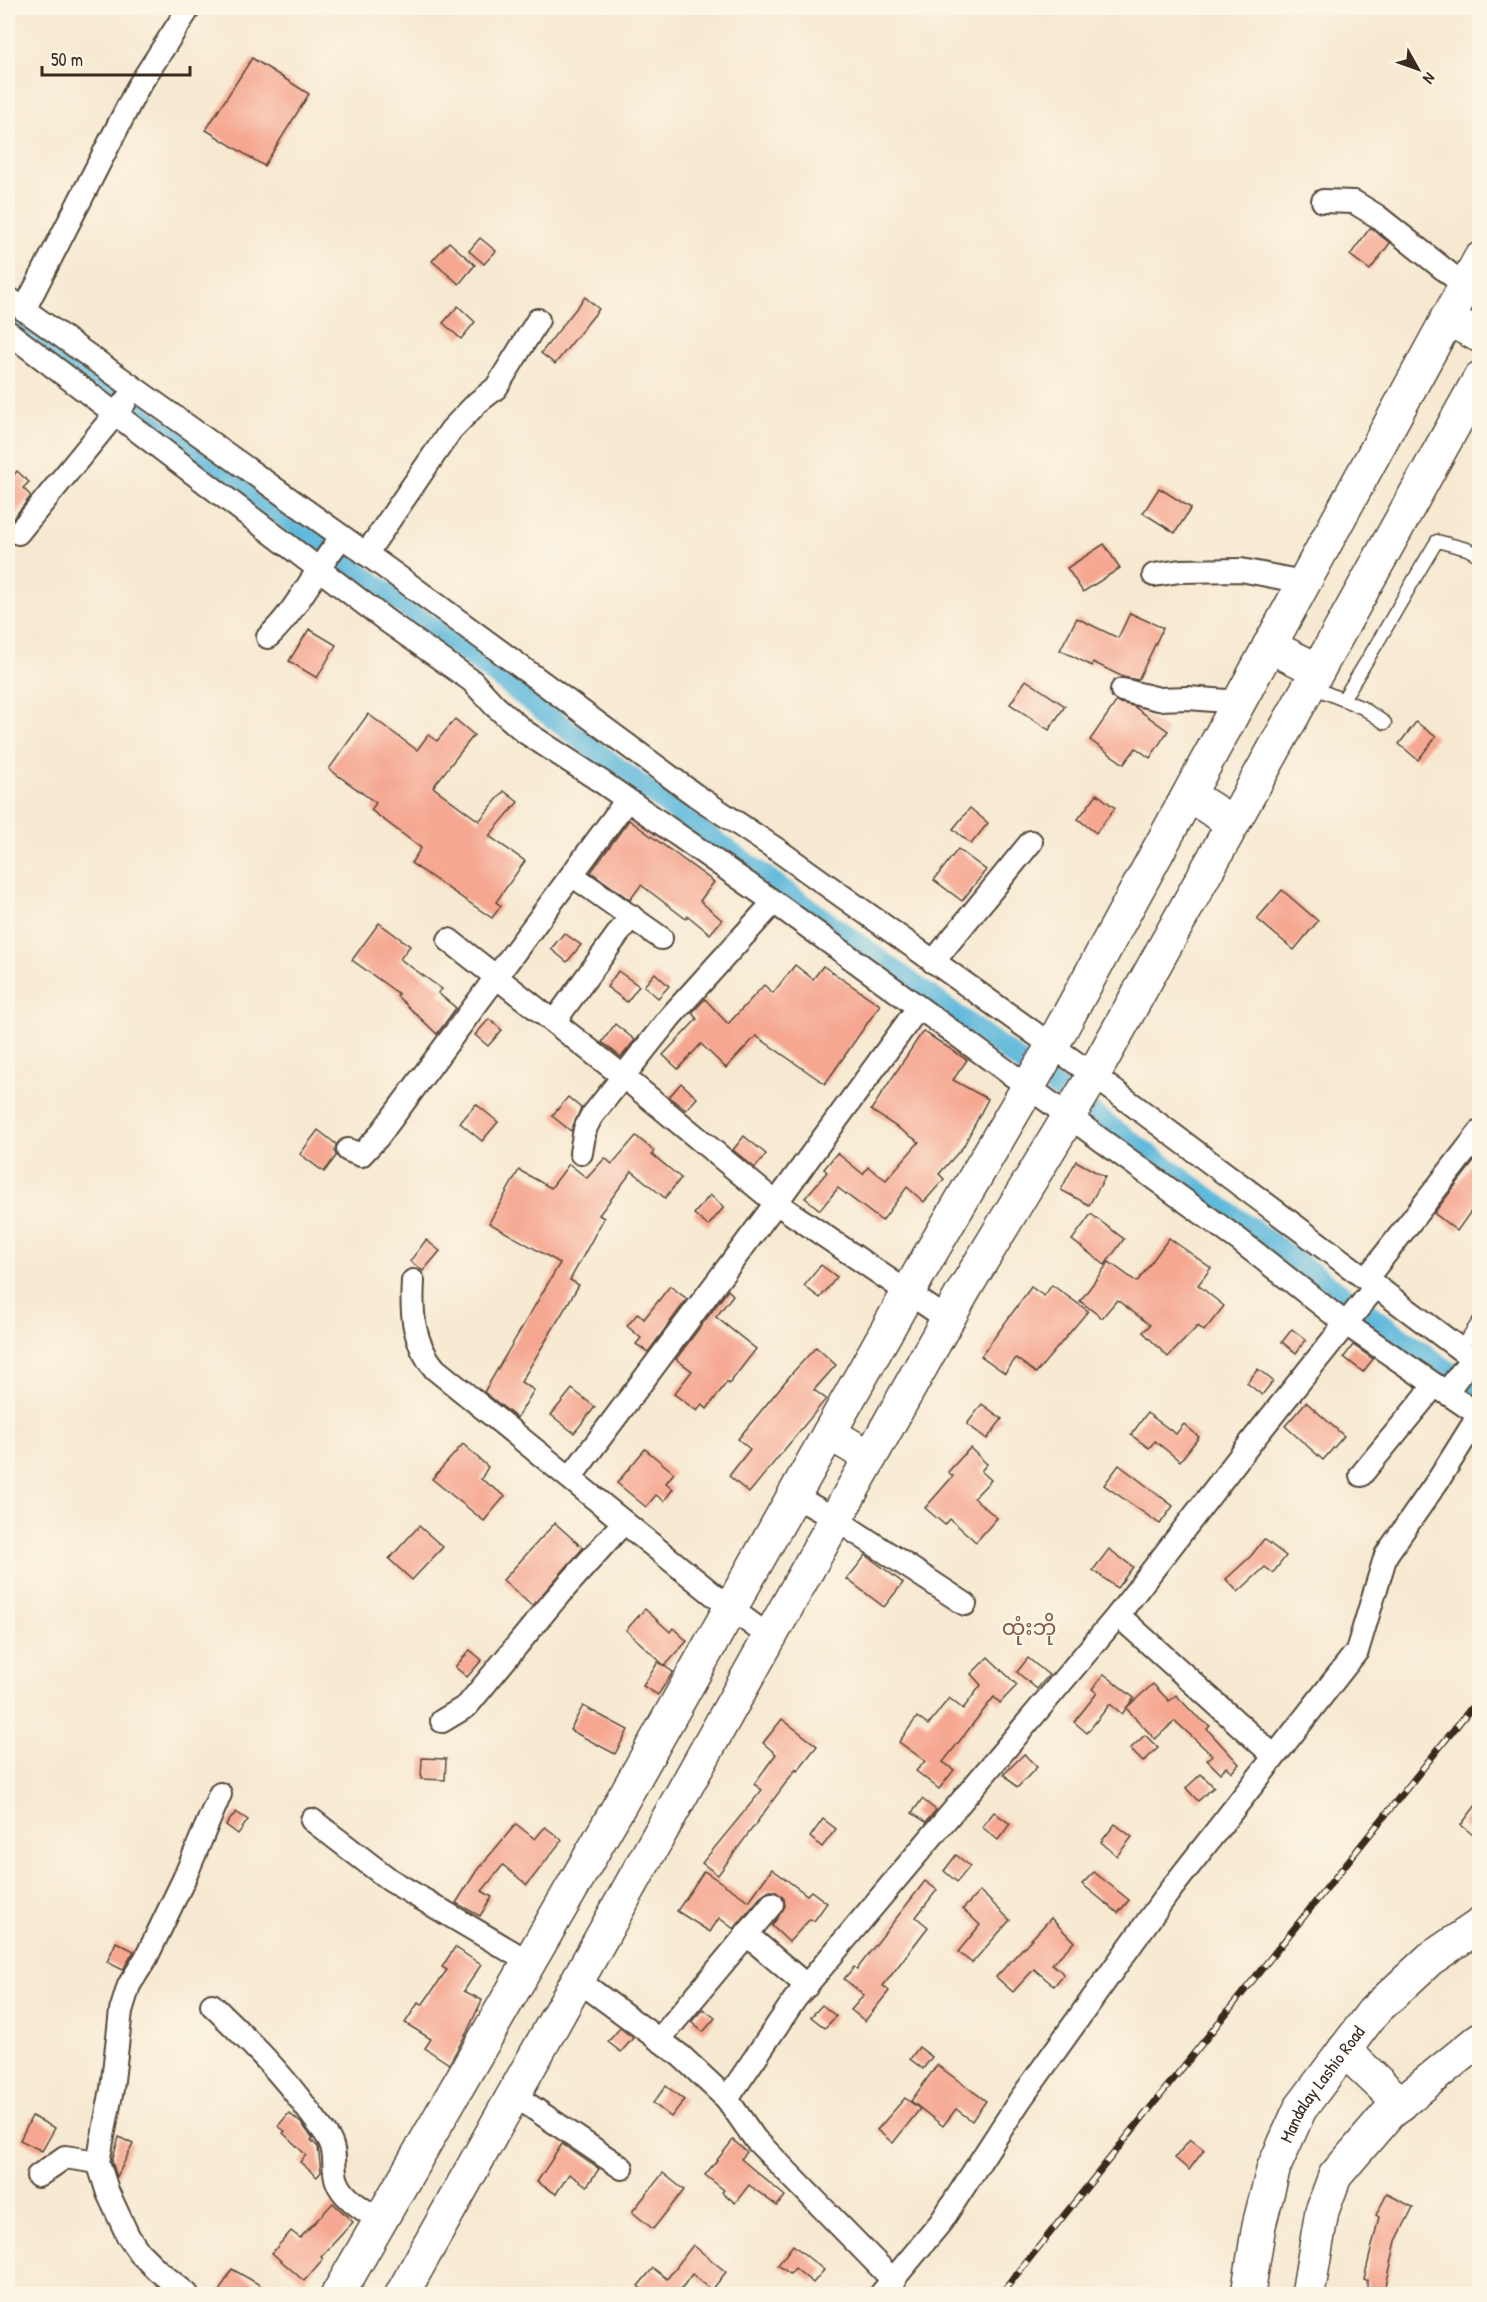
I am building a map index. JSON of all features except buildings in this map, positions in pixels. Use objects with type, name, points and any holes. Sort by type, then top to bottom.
[{"type":"main road","points":[[338,2295],[908,1293],[1040,1066],[1472,273]]},
{"type":"main road","points":[[1447,318],[1479,336]]},
{"type":"main road","points":[[402,2295],[837,1520],[947,1319],[1081,1096],[1479,378]]},
{"type":"main road","points":[[1269,646],[1313,678]]},
{"type":"main road","points":[[1189,795],[1233,823]]},
{"type":"main road","points":[[830,1433],[870,1457]]},
{"type":"main road","name":"Mandalay Lashio Road","points":[[1248,2295],[1259,2225],[1274,2167],[1300,2109],[1373,2012],[1422,1966],[1479,1925]]},
{"type":"main road","points":[[1308,2295],[1322,2211],[1335,2176],[1389,2113],[1479,2039]]},
{"type":"main road","points":[[1344,2050],[1401,2104]]},
{"type":"street","points":[[189,8],[138,87],[16,304],[125,402],[331,550],[387,621],[472,681],[495,706],[525,732],[774,902],[918,1008],[1040,1066],[1081,1096],[1239,1240],[1445,1387],[1479,1415],[1439,1479],[1386,1555],[1357,1651],[1168,1893],[1020,2100],[941,2222],[888,2288],[755,2139],[727,2099],[659,2040],[579,1980]]},
{"type":"street","points":[[1323,201],[1354,202],[1472,273]]},
{"type":"street","points":[[366,554],[451,430],[478,402],[496,388],[538,320]]},
{"type":"street","points":[[8,332],[125,402],[331,550],[366,554],[685,788],[933,962],[1040,1066],[1081,1096],[1372,1286],[1470,1359],[1361,1475]]},
{"type":"street","points":[[18,532],[125,402]]},
{"type":"street","points":[[268,637],[292,610],[331,550]]},
{"type":"street","points":[[1154,574],[1180,571],[1241,570],[1303,582]]},
{"type":"street","points":[[1122,690],[1159,699],[1188,698],[1239,702]]},
{"type":"street","points":[[348,1150],[361,1155],[368,1149],[627,800]]},
{"type":"street","points":[[933,962],[1031,842]]},
{"type":"street","points":[[572,875],[661,938]]},
{"type":"street","points":[[581,1153],[585,1129],[591,1117],[671,1016],[774,902]]},
{"type":"street","points":[[554,1022],[631,916]]},
{"type":"street","points":[[450,940],[624,1077],[776,1203],[947,1319]]},
{"type":"street","points":[[570,1478],[776,1203],[918,1008]]},
{"type":"street","points":[[727,2099],[795,1999],[1118,1615],[1236,1461],[1349,1320],[1479,1132]]},
{"type":"street","points":[[413,1281],[411,1313],[418,1342],[435,1369],[730,1608],[770,1637]]},
{"type":"street","points":[[793,1495],[837,1520],[965,1604]]},
{"type":"street","points":[[442,1720],[467,1706],[556,1598],[624,1522]]},
{"type":"street","points":[[1118,1615],[1274,1756]]},
{"type":"street","points":[[188,2295],[139,2252],[128,2236],[108,2193],[98,2162],[112,2089],[121,2011],[129,1985],[146,1958],[184,1879],[220,1794]]},
{"type":"street","points":[[312,1820],[390,1880],[529,1962]]},
{"type":"street","points":[[659,2040],[772,1904]]},
{"type":"street","points":[[746,1934],[807,1986]]},
{"type":"street","points":[[212,2005],[274,2065],[287,2081],[330,2141],[335,2154],[337,2182],[343,2192],[381,2222]]},
{"type":"street","points":[[514,2095],[622,2168]]},
{"type":"street","points":[[38,2176],[66,2157],[98,2162]]},
{"type":"lane","points":[[1343,699],[1376,648],[1393,614],[1437,541],[1467,549],[1479,556]]},
{"type":"lane","points":[[1313,678],[1343,699],[1363,708],[1385,723]]},
{"type":"lane","points":[[1470,1359],[1479,1320]]},
{"type":"waterway","points":[[8,318],[354,568],[690,822],[1480,1394]]},
{"type":"railway","points":[[1001,2294],[1480,1697]]},
{"type":"district","name":"ထုံးဘို","points":[[1029,1628]]}]
